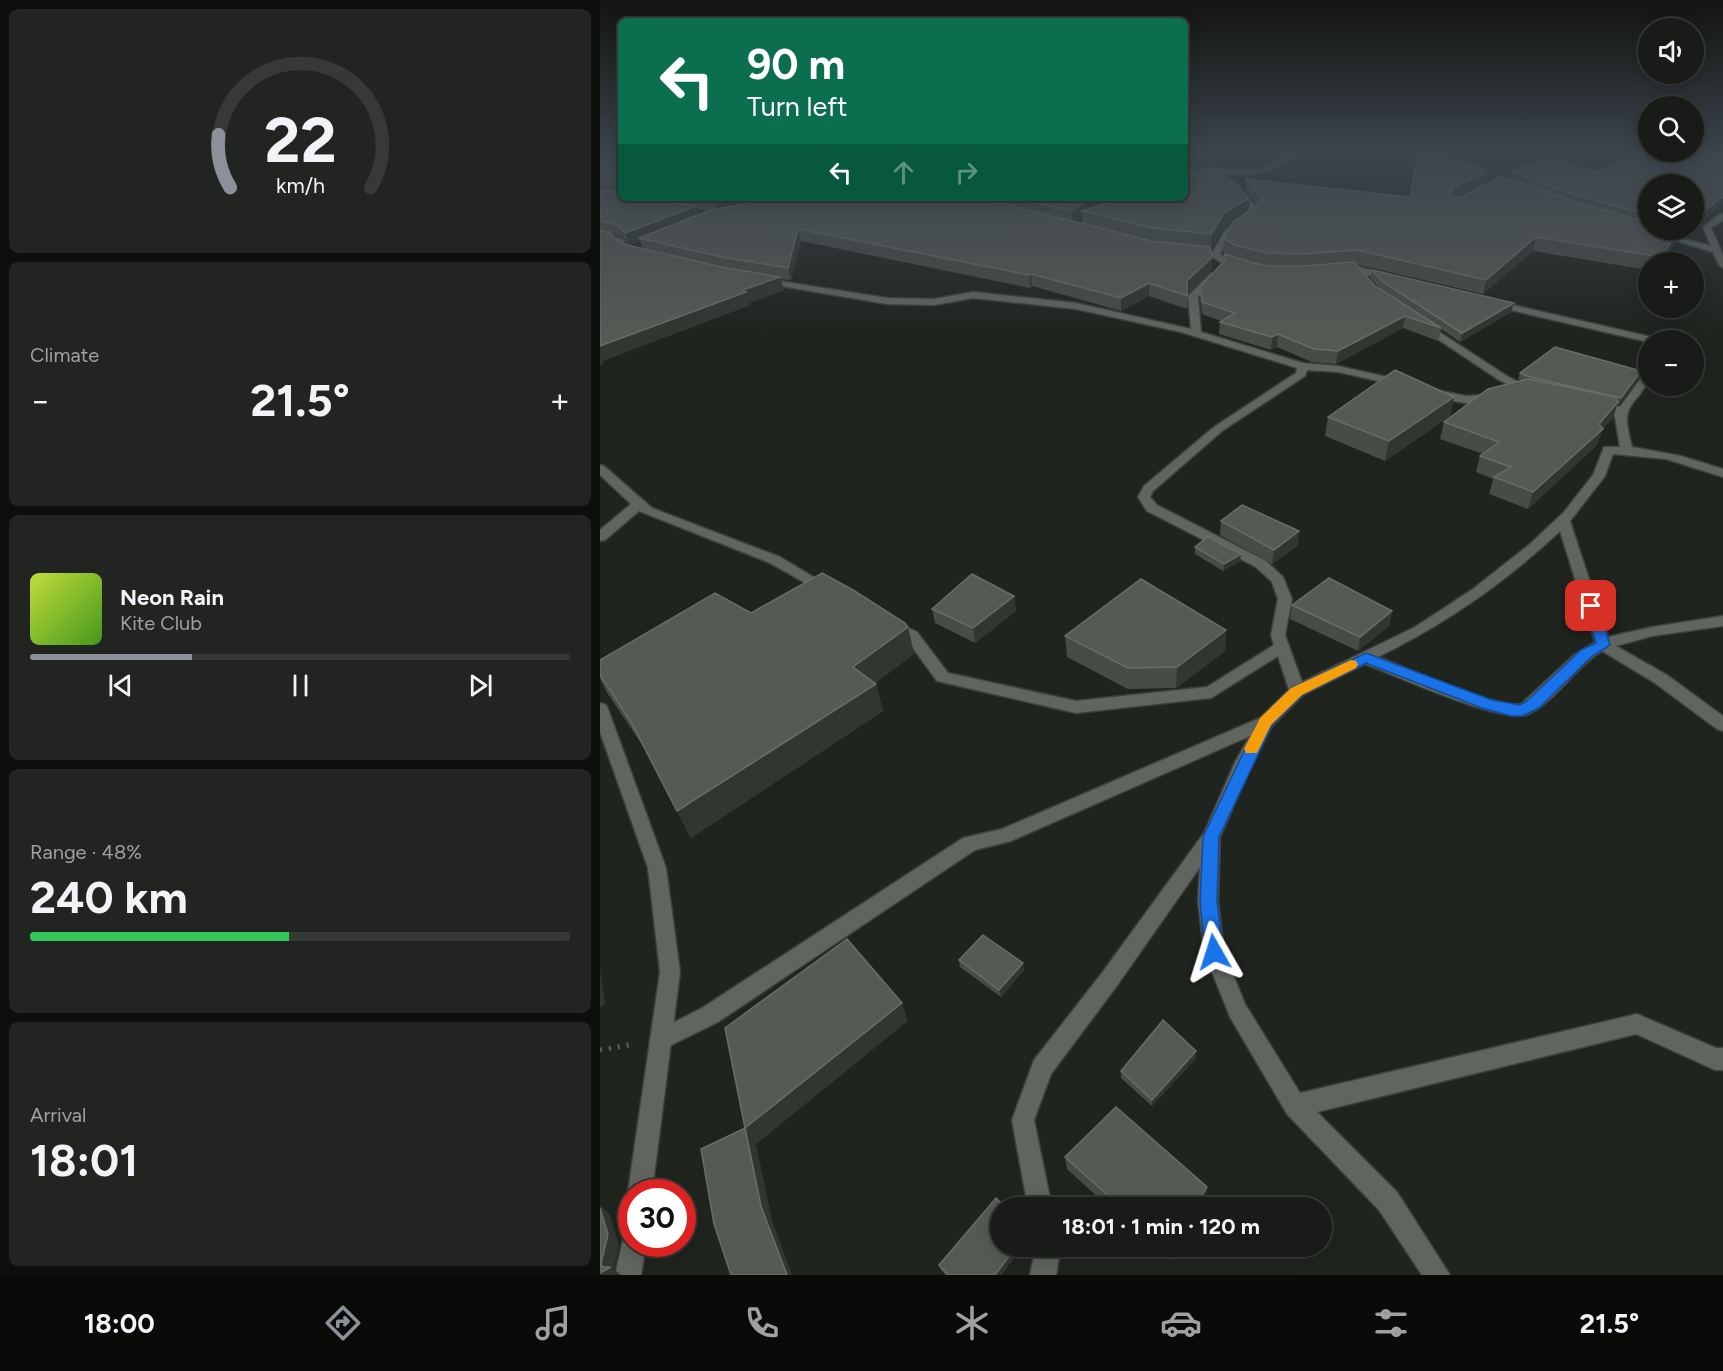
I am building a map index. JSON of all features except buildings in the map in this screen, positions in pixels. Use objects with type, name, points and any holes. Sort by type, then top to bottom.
[{"type":"street","points":[[1196,333],[1193,296],[1219,270],[1215,255],[1228,232],[1256,214]]},
{"type":"street","points":[[1723,216],[1707,227],[1723,265]]},
{"type":"street","points":[[600,236],[620,241],[627,251],[652,257]]},
{"type":"street","points":[[1680,240],[1716,250]]},
{"type":"street","points":[[627,251],[647,243]]},
{"type":"street","points":[[1204,254],[1215,255],[1232,266],[1252,268]]},
{"type":"street","points":[[1344,270],[1355,269],[1398,280]]},
{"type":"street","points":[[1355,269],[1370,286]]},
{"type":"street","points":[[756,279],[887,301],[934,302],[973,295],[1000,296],[1076,306],[1196,333],[1302,366],[1382,377],[1459,399],[1485,399],[1524,389]]},
{"type":"street","points":[[1482,301],[1638,337]]},
{"type":"street","points":[[1411,317],[1503,378],[1524,389],[1544,392]]},
{"type":"street","points":[[1297,691],[1281,647],[1278,627],[1286,600],[1278,580],[1261,564],[1152,508],[1144,497],[1148,489],[1218,429],[1301,374],[1302,366]]},
{"type":"street","points":[[1621,417],[1630,399],[1638,392]]},
{"type":"street","points":[[1584,400],[1616,408],[1621,417],[1626,449]]},
{"type":"street","points":[[1037,1197],[1026,1149],[1023,1120],[1042,1068],[1109,980],[1211,837],[1266,722],[1297,691],[1420,630],[1478,592],[1535,547],[1563,520],[1599,476],[1608,450],[1626,449],[1704,465],[1723,473]]},
{"type":"street","points":[[600,469],[647,511],[776,560],[844,598]]},
{"type":"street","points":[[600,537],[639,504]]},
{"type":"street","points":[[1563,520],[1603,645],[1661,679],[1723,726]]},
{"type":"street","points":[[883,620],[912,636],[943,677],[1076,707],[1211,692],[1281,647]]},
{"type":"street","points":[[1366,658],[1488,704],[1511,711],[1522,711],[1533,704],[1586,654],[1603,645],[1635,636],[1723,621]]},
{"type":"street","points":[[600,709],[657,868],[670,972],[642,1179]]},
{"type":"street","points":[[661,1040],[710,1015],[970,843],[1005,836],[1266,722]]},
{"type":"street","points":[[1211,837],[1208,901],[1214,952],[1237,1010],[1294,1106],[1388,1201],[1437,1275]]},
{"type":"street","points":[[1294,1106],[1637,1024],[1715,1059],[1723,1059]]},
{"type":"street","points":[[628,1275],[631,1257]]},
{"type":"street","points":[[1044,1275],[1047,1257]]},
{"type":"slow traffic","points":[[1251,749],[1266,722],[1297,691],[1351,665]]},
{"type":"route","points":[[1214,952],[1208,901],[1211,837],[1244,762],[1266,722],[1297,691],[1366,658],[1488,704],[1511,711],[1522,711],[1533,704],[1586,654],[1603,645],[1591,606]]}]
